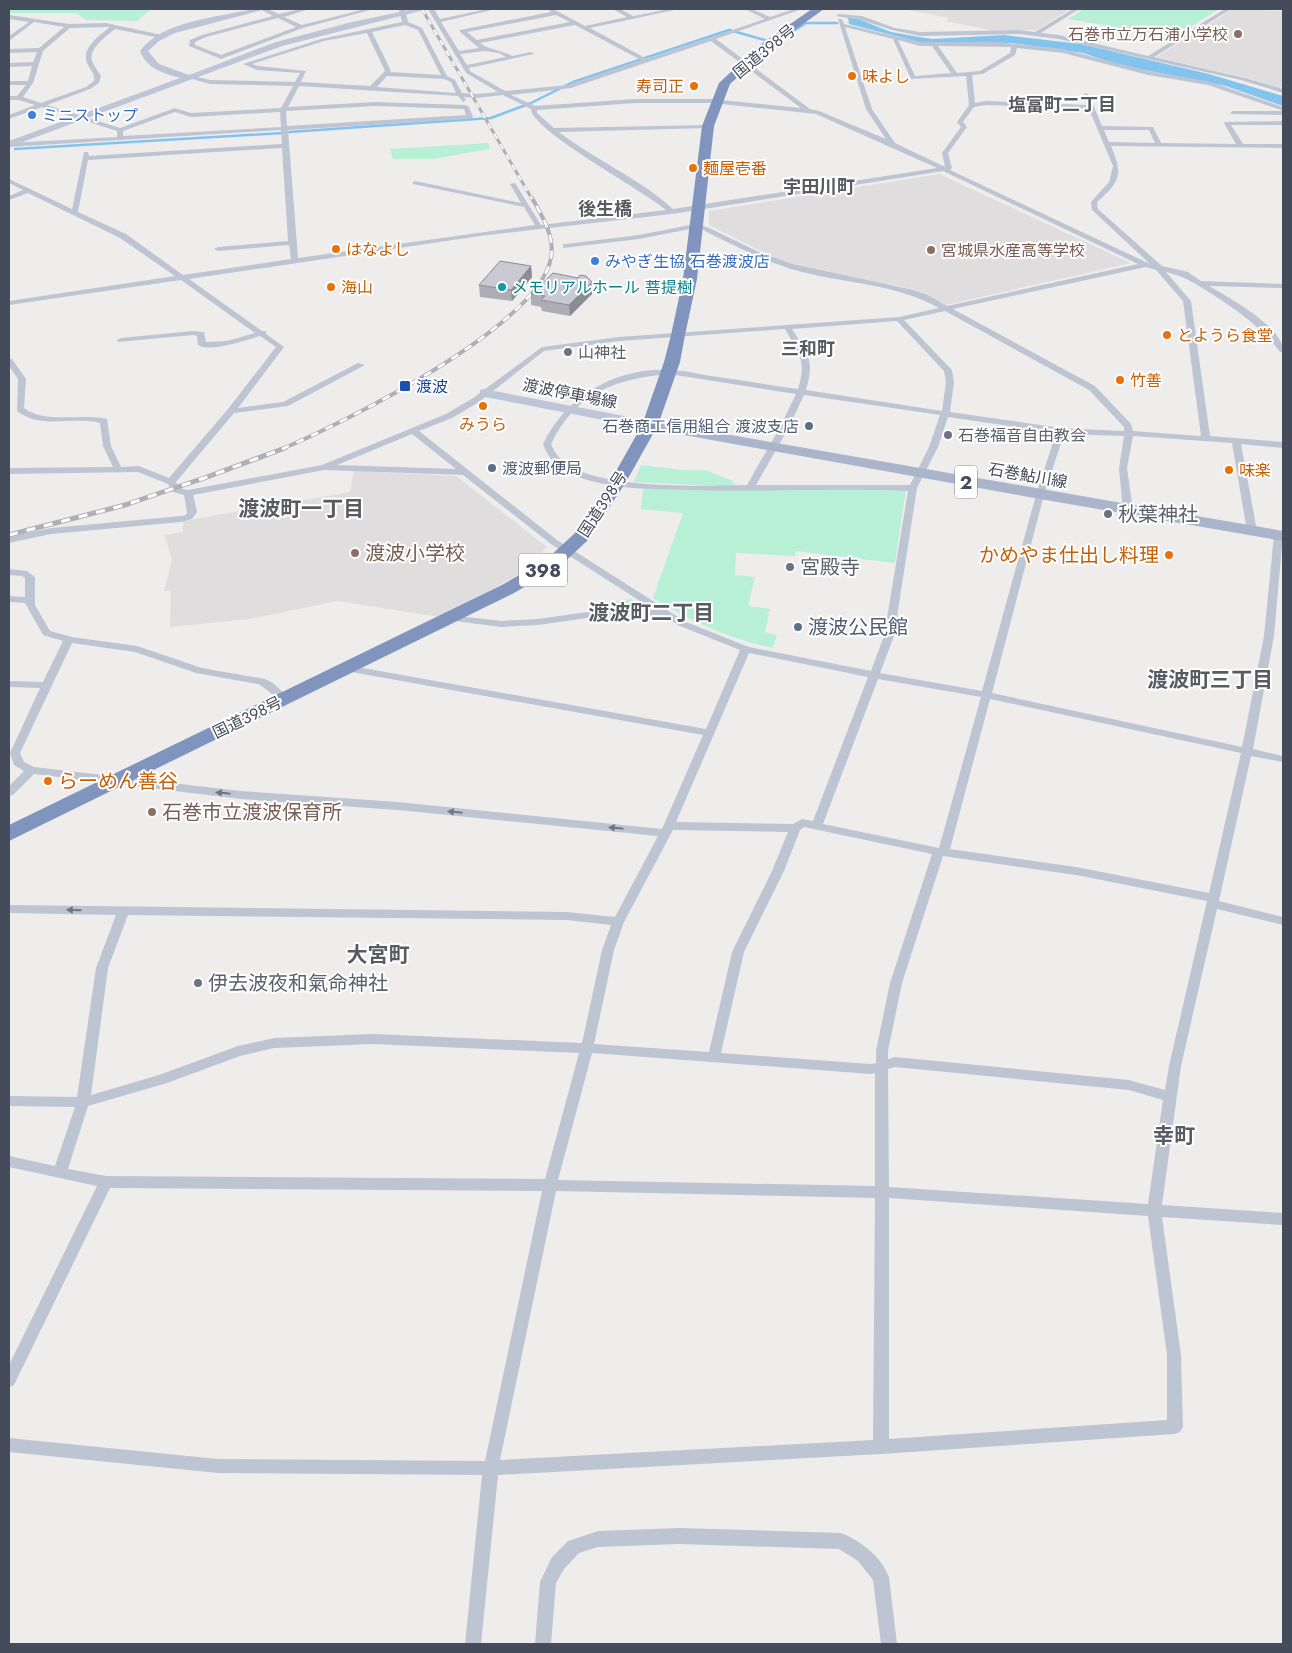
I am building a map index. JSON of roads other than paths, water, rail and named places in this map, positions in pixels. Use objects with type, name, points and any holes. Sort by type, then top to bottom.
[{"type":"highway","name":"国道398号","points":[[9,834],[537,574],[568,551],[593,522],[650,425],[668,372],[690,280],[708,126],[716,102],[725,83],[745,62],[819,9]]},
{"type":"main road","name":"石巻鮎川線","points":[[650,425],[1040,495],[1281,535]]},
{"type":"street","points":[[301,27],[262,9],[160,36],[148,45],[144,51],[145,56],[152,64],[188,78],[210,82],[299,84],[461,95],[505,94],[562,88],[642,59],[714,38],[799,9]]},
{"type":"street","points":[[306,9],[204,36],[192,41],[192,46],[221,57],[301,27],[371,9]]},
{"type":"street","points":[[402,9],[405,23]]},
{"type":"street","points":[[9,145],[286,42],[388,16],[424,9]]},
{"type":"street","points":[[431,9],[468,72],[530,106],[635,101],[716,102],[817,112],[894,145],[1146,265],[1180,272],[1246,312],[1263,326],[1283,350]]},
{"type":"street","points":[[438,21],[493,9]]},
{"type":"street","points":[[550,9],[642,59]]},
{"type":"street","points":[[616,9],[632,18]]},
{"type":"street","points":[[584,28],[676,9]]},
{"type":"street","points":[[748,9],[768,18]]},
{"type":"street","points":[[838,9],[869,108],[894,145]]},
{"type":"street","points":[[1037,33],[1076,9]]},
{"type":"street","points":[[1150,57],[1228,9]]},
{"type":"street","points":[[484,49],[462,32],[557,13]]},
{"type":"street","points":[[839,16],[862,18],[894,30],[920,34],[1037,33],[1086,41],[1243,79],[1283,91]]},
{"type":"street","points":[[9,17],[32,22],[69,26],[114,26],[160,36]]},
{"type":"street","points":[[9,38],[32,22]]},
{"type":"street","points":[[295,261],[292,243],[286,129],[283,110],[304,72],[257,68],[246,64],[291,48],[405,23],[420,29],[445,77]]},
{"type":"street","points":[[476,42],[575,23]]},
{"type":"street","points":[[842,25],[895,40],[934,44],[1014,45],[1063,51],[1116,65],[1218,85],[1283,108]]},
{"type":"street","points":[[9,51],[40,50],[69,26]]},
{"type":"street","points":[[9,117],[88,88],[97,82],[98,76],[88,59],[88,52],[95,42],[114,26]]},
{"type":"street","points":[[369,30],[388,69],[386,74],[371,89]]},
{"type":"street","points":[[449,41],[469,37]]},
{"type":"street","points":[[714,38],[807,110]]},
{"type":"street","points":[[895,40],[913,78],[981,73],[1012,54],[1014,45]]},
{"type":"street","points":[[934,44],[956,76]]},
{"type":"street","points":[[457,53],[484,49],[501,52],[511,58]]},
{"type":"street","points":[[20,98],[30,83],[40,50]]},
{"type":"street","points":[[1116,65],[1134,53]]},
{"type":"street","points":[[464,67],[531,54]]},
{"type":"street","points":[[9,65],[37,64]]},
{"type":"street","points":[[9,145],[470,117],[453,81],[445,77],[386,74]]},
{"type":"street","points":[[9,303],[539,227],[672,212],[949,168],[945,153],[964,128],[960,122],[972,105],[969,75]]},
{"type":"street","points":[[9,83],[30,83]]},
{"type":"street","points":[[1086,95],[1116,166],[1117,177],[1109,188],[1094,202],[1095,210],[1159,268],[1189,305],[1206,439]]},
{"type":"street","points":[[9,98],[20,98],[120,130],[174,110],[191,115],[375,104],[466,107]]},
{"type":"street","points":[[972,105],[986,103],[1091,107]]},
{"type":"street","points":[[530,106],[534,114],[551,130],[610,169],[652,193],[672,212]]},
{"type":"street","points":[[1233,113],[1283,113]]},
{"type":"street","points":[[1241,146],[1227,123],[1283,123]]},
{"type":"street","points":[[551,130],[708,126]]},
{"type":"street","points":[[1099,128],[1151,128],[1159,145]]},
{"type":"street","points":[[120,130],[120,139]]},
{"type":"street","points":[[1107,144],[1283,146]]},
{"type":"street","points":[[76,212],[86,155],[287,146]]},
{"type":"street","points":[[9,181],[123,236],[278,343],[279,351],[171,482]]},
{"type":"street","points":[[415,183],[527,206]]},
{"type":"street","points":[[513,184],[539,227]]},
{"type":"street","points":[[9,198],[29,190]]},
{"type":"street","points":[[566,246],[639,237],[695,226],[705,228],[789,266],[829,276],[894,286],[923,296],[1092,388],[1128,426],[1129,433],[1122,468],[1128,510]]},
{"type":"street","points":[[218,248],[292,243]]},
{"type":"street","points":[[9,470],[139,469],[171,482],[176,490],[188,493],[324,467],[449,416],[484,393],[542,349],[618,338],[899,319],[1146,265]]},
{"type":"street","points":[[1198,283],[1283,286]]},
{"type":"street","points":[[817,826],[889,636],[913,488],[921,474],[945,414],[951,380],[948,370],[899,319]]},
{"type":"street","points":[[750,488],[802,390],[807,367],[806,359],[787,327]]},
{"type":"street","points":[[120,340],[193,333],[201,334],[202,345],[227,343],[263,333]]},
{"type":"street","points":[[9,361],[22,379],[20,409],[23,412],[45,418],[104,421],[106,446],[118,469]]},
{"type":"street","points":[[231,411],[285,404],[361,365]]},
{"type":"street","points":[[913,488],[854,486],[670,487],[618,482],[573,472],[558,462],[549,452],[547,444],[552,433],[592,389],[610,382],[668,372],[802,390],[1061,431],[1129,433],[1283,445]]},
{"type":"street","name":"渡波停車場線","points":[[484,393],[650,425]]},
{"type":"street","points":[[412,430],[463,472],[568,551],[683,624],[746,648],[874,675],[985,695],[1283,759]]},
{"type":"street","points":[[881,1447],[882,1051],[896,983],[937,855],[945,849],[1040,495],[1061,431]]},
{"type":"street","points":[[1236,442],[1252,531]]},
{"type":"street","points":[[324,467],[463,472]]},
{"type":"street","points":[[9,540],[51,531],[182,519],[189,517],[192,512],[188,493]]},
{"type":"street","points":[[9,1445],[218,1466],[491,1468],[881,1447],[1175,1426],[1174,1355],[1154,1210],[1175,1066],[1247,751],[1269,636],[1281,535]]},
{"type":"street","points":[[9,572],[24,573],[30,577],[28,600],[46,633],[68,640],[137,649],[200,671],[261,681],[269,685],[285,699]]},
{"type":"street","points":[[9,599],[28,600]]},
{"type":"street","points":[[450,618],[501,624],[538,622],[587,615],[665,612]]},
{"type":"street","points":[[68,640],[15,753],[16,760],[20,765],[32,770],[241,795],[398,806],[667,830],[795,828]]},
{"type":"street","points":[[473,1644],[491,1468],[550,1185],[587,1048],[608,950],[618,922],[667,830],[746,648]]},
{"type":"street","points":[[346,668],[709,733]]},
{"type":"street","points":[[9,684],[48,685]]},
{"type":"street","points":[[9,792],[32,770]]},
{"type":"street","points":[[714,1058],[724,1003],[738,952],[778,871],[795,828],[802,823],[941,852],[1076,870],[1214,901],[1283,920]]},
{"type":"street","points":[[9,909],[122,912],[566,916],[618,922]]},
{"type":"street","points":[[60,1172],[83,1102],[102,968],[122,912]]},
{"type":"street","points":[[9,1101],[83,1102],[162,1078],[238,1051],[274,1043],[373,1039],[587,1048],[871,1069],[895,1062],[1129,1085],[1171,1097]]},
{"type":"street","points":[[9,1162],[106,1182],[550,1185],[882,1192],[1283,1219]]},
{"type":"street","points":[[9,1380],[106,1182]]},
{"type":"street","points":[[543,1644],[548,1582],[558,1563],[574,1547],[598,1539],[679,1536],[841,1541],[864,1555],[881,1577],[889,1644]]},
{"type":"water","points":[[848,18],[858,19],[891,32],[933,39],[1004,35],[1081,44],[1209,74],[1283,96],[1283,106],[1226,86],[1119,65],[1083,53],[1012,43],[919,42],[849,24]]},
{"type":"waterway","points":[[781,39],[806,23],[837,23]]},
{"type":"waterway","points":[[289,132],[491,118],[531,103],[573,82],[729,30],[772,42]]},
{"type":"waterway","points":[[15,149],[283,133]]},
{"type":"railway","points":[[422,9],[532,199]]},
{"type":"railway","points":[[282,449],[349,417],[435,369],[477,342],[512,313],[538,285],[551,258],[552,250],[549,234],[532,198]]},
{"type":"railway","points":[[199,480],[285,448]]},
{"type":"railway","points":[[9,535],[125,505],[204,478]]},
{"type":"place","name":"石巻市立万石浦小学校","points":[[1238,34]]},
{"type":"place","name":"味よし","points":[[852,76]]},
{"type":"place","name":"寿司正","points":[[694,86]]},
{"type":"place","name":"ミニストップ","points":[[32,115]]},
{"type":"place","name":"麺屋壱番","points":[[693,168]]},
{"type":"place","name":"はなよし","points":[[336,249]]},
{"type":"place","name":"宮城県水産高等学校","points":[[931,250]]},
{"type":"place","name":"みやぎ生協 石巻渡波店","points":[[595,261]]},
{"type":"place","name":"海山","points":[[331,287]]},
{"type":"place","name":"メモリアルホール 菩提樹","points":[[502,287]]},
{"type":"place","name":"とようら食堂","points":[[1167,335]]},
{"type":"place","name":"山神社","points":[[568,352]]},
{"type":"place","name":"竹善","points":[[1120,380]]},
{"type":"place","name":"渡波","points":[[405,386]]},
{"type":"place","name":"みうら","points":[[483,406]]},
{"type":"place","name":"石巻商工信用組合 渡波支店","points":[[809,426]]},
{"type":"place","name":"石巻福音自由教会","points":[[948,435]]},
{"type":"place","name":"渡波郵便局","points":[[492,468]]},
{"type":"place","name":"味楽","points":[[1229,470]]},
{"type":"place","name":"秋葉神社","points":[[1108,514]]},
{"type":"place","name":"渡波小学校","points":[[355,553]]},
{"type":"place","name":"かめやま仕出し料理","points":[[1169,555]]},
{"type":"place","name":"宮殿寺","points":[[790,567]]},
{"type":"place","name":"渡波公民館","points":[[798,627]]},
{"type":"place","name":"らーめん善谷","points":[[48,781]]},
{"type":"place","name":"石巻市立渡波保育所","points":[[152,812]]},
{"type":"place","name":"伊去波夜和氣命神社","points":[[198,983]]},
{"type":"district","name":"塩富町二丁目","points":[[1062,105]]},
{"type":"district","name":"宇田川町","points":[[819,187]]},
{"type":"district","name":"後生橋","points":[[605,209]]},
{"type":"district","name":"三和町","points":[[808,349]]},
{"type":"district","name":"渡波町一丁目","points":[[301,509]]},
{"type":"district","name":"渡波町二丁目","points":[[651,613]]},
{"type":"district","name":"渡波町三丁目","points":[[1210,680]]},
{"type":"district","name":"大宮町","points":[[378,955]]},
{"type":"district","name":"幸町","points":[[1174,1136]]}]
